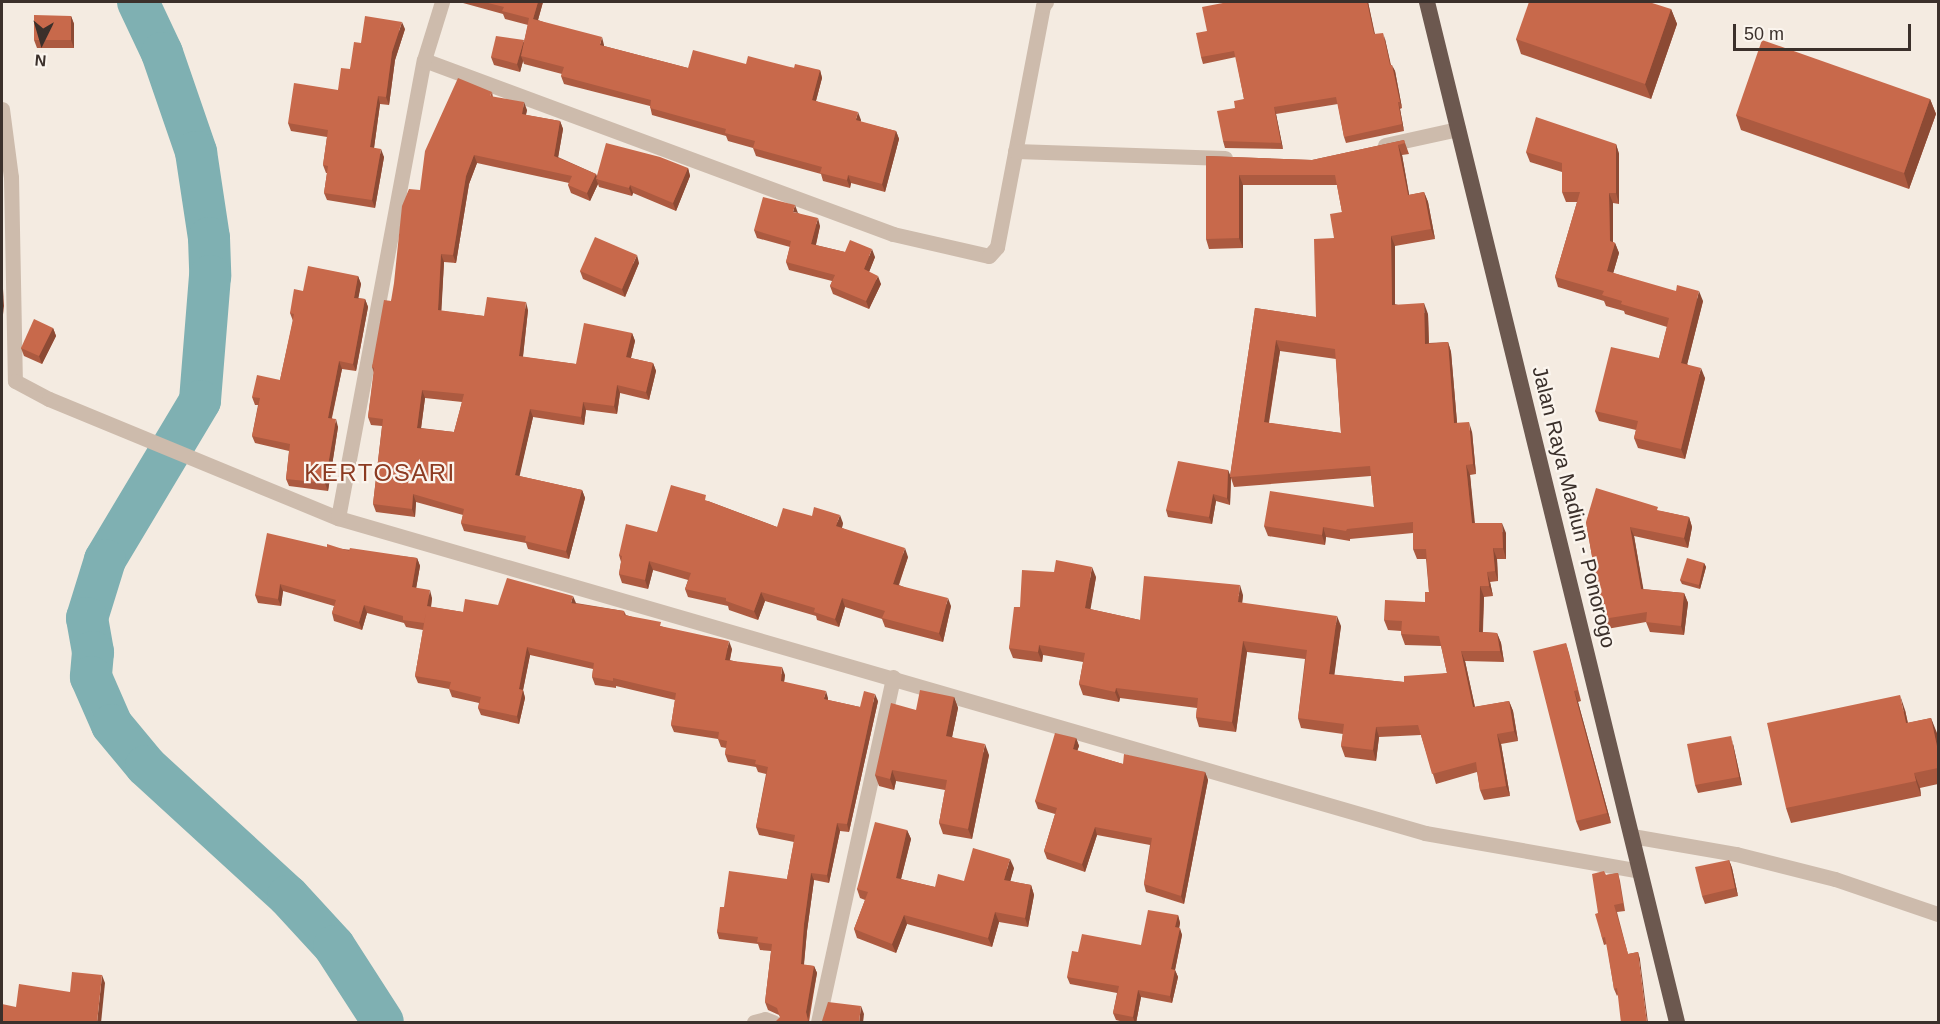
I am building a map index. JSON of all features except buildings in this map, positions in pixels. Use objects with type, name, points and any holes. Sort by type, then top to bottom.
[{"type":"highway","name":"Jalan Raya Madiun - Ponorogo","points":[[1427,2],[1677,1023]]},
{"type":"street","points":[[338,518],[424,60],[442,2]]},
{"type":"street","points":[[424,60],[893,234],[989,256],[997,247],[1043,6],[1046,2]]},
{"type":"street","points":[[2,109],[11,177],[8,383],[338,518],[1425,833],[1640,871]]},
{"type":"street","points":[[1371,148],[1458,129]]},
{"type":"street","points":[[1015,152],[1235,158]]},
{"type":"street","points":[[818,1023],[893,677]]},
{"type":"street","points":[[1632,836],[1736,854],[1835,879],[1938,914]]},
{"type":"street","points":[[754,1023],[765,1019],[773,1023]]},
{"type":"waterway","points":[[138,2],[162,53],[196,152],[209,238],[210,276],[200,401],[105,560],[87,618],[93,652],[91,677],[112,725],[146,766],[288,896],[334,946],[383,1022]]},
{"type":"district","name":"KERTOSARI","points":[[380,473]]}]
